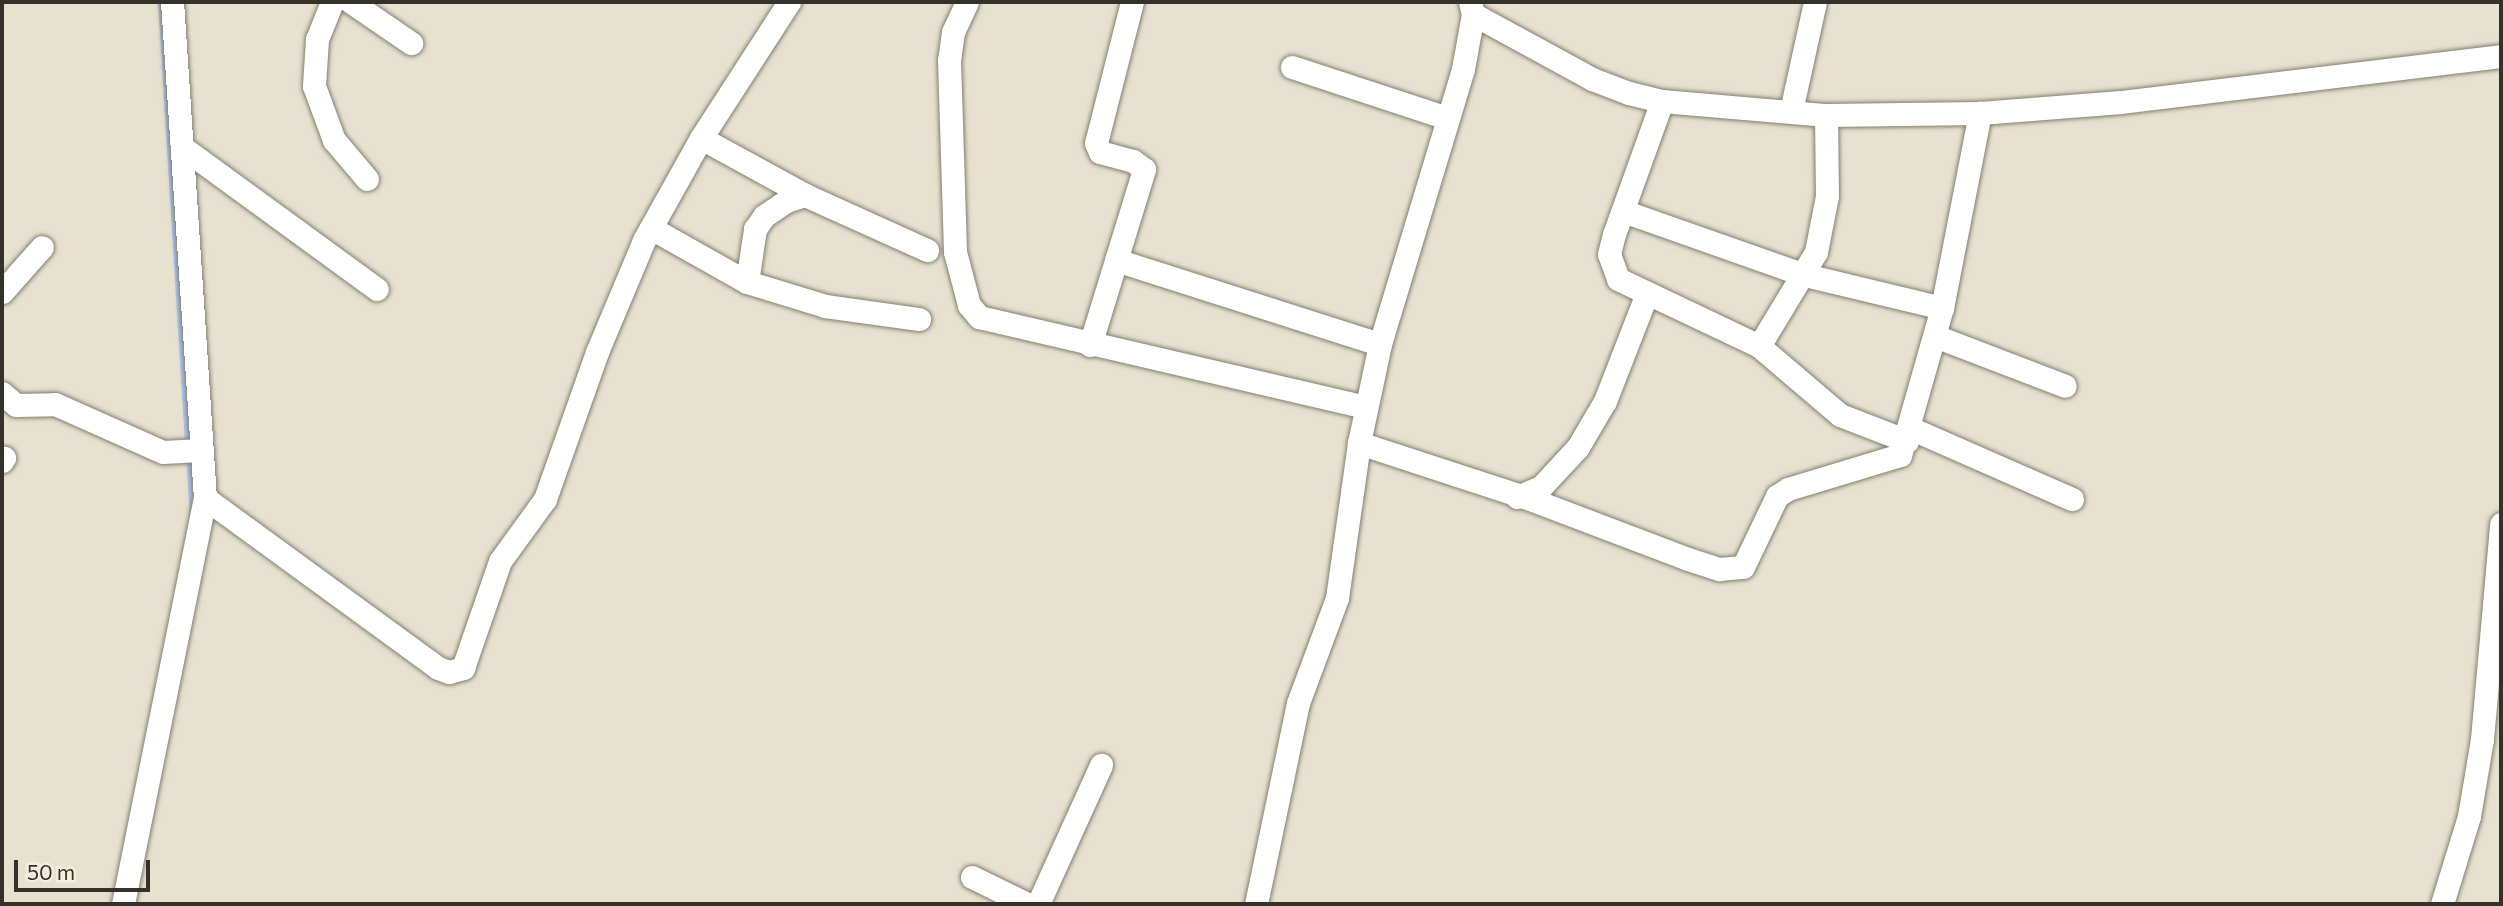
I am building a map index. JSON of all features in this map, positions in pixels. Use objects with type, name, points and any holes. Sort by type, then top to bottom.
[{"type":"street","points":[[123,904],[205,499],[191,451],[182,146],[172,2]]},
{"type":"street","points":[[332,2],[317,39],[314,86],[334,140],[367,179]]},
{"type":"street","points":[[351,2],[411,43]]},
{"type":"street","points":[[205,499],[438,668],[449,672],[463,668],[500,561],[545,499],[597,352],[650,228],[701,138],[789,2]]},
{"type":"street","points":[[967,2],[953,32],[950,60],[955,252],[969,304],[979,317],[1004,325],[1366,407]]},
{"type":"street","points":[[1090,345],[1144,169],[1133,161],[1100,152],[1096,143],[1132,2]]},
{"type":"street","points":[[1791,111],[1815,2]]},
{"type":"street","points":[[1256,904],[1298,703],[1338,598],[1359,443],[1380,344],[1463,69],[1471,8],[1592,79],[1662,101],[1826,115],[1980,113],[2121,102],[2501,56]]},
{"type":"street","points":[[1292,67],[1447,118]]},
{"type":"street","points":[[1662,101],[1609,254],[1611,267],[1618,279],[1646,296],[1759,346],[1840,415],[1909,434],[2072,499]]},
{"type":"street","points":[[1359,443],[1688,559],[1732,570],[1748,560],[1777,496],[1788,489],[1889,461],[1900,455],[1909,434],[1942,308],[1980,113]]},
{"type":"street","points":[[1759,346],[1805,275],[1824,224],[1826,115]]},
{"type":"street","points":[[701,138],[805,195],[927,250]]},
{"type":"street","points":[[182,146],[377,289]]},
{"type":"street","points":[[747,282],[751,246],[760,223],[773,208],[805,195]]},
{"type":"street","points":[[1623,211],[1805,275],[1942,308]]},
{"type":"street","points":[[650,228],[747,282],[825,306],[919,319]]},
{"type":"street","points":[[2,292],[42,247]]},
{"type":"street","points":[[1116,260],[1380,344]]},
{"type":"street","points":[[1517,497],[1541,487],[1585,437],[1605,401],[1646,296]]},
{"type":"street","points":[[1935,336],[2066,386]]},
{"type":"street","points":[[2,393],[16,405],[55,404],[191,451]]},
{"type":"street","points":[[2442,904],[2469,816],[2482,739],[2501,524]]},
{"type":"street","points":[[1038,904],[1101,765]]},
{"type":"street","points":[[972,877],[1027,904]]},
{"type":"waterway","points":[[160,2],[187,446]]},
{"type":"waterway","points":[[188,456],[192,516]]}]
